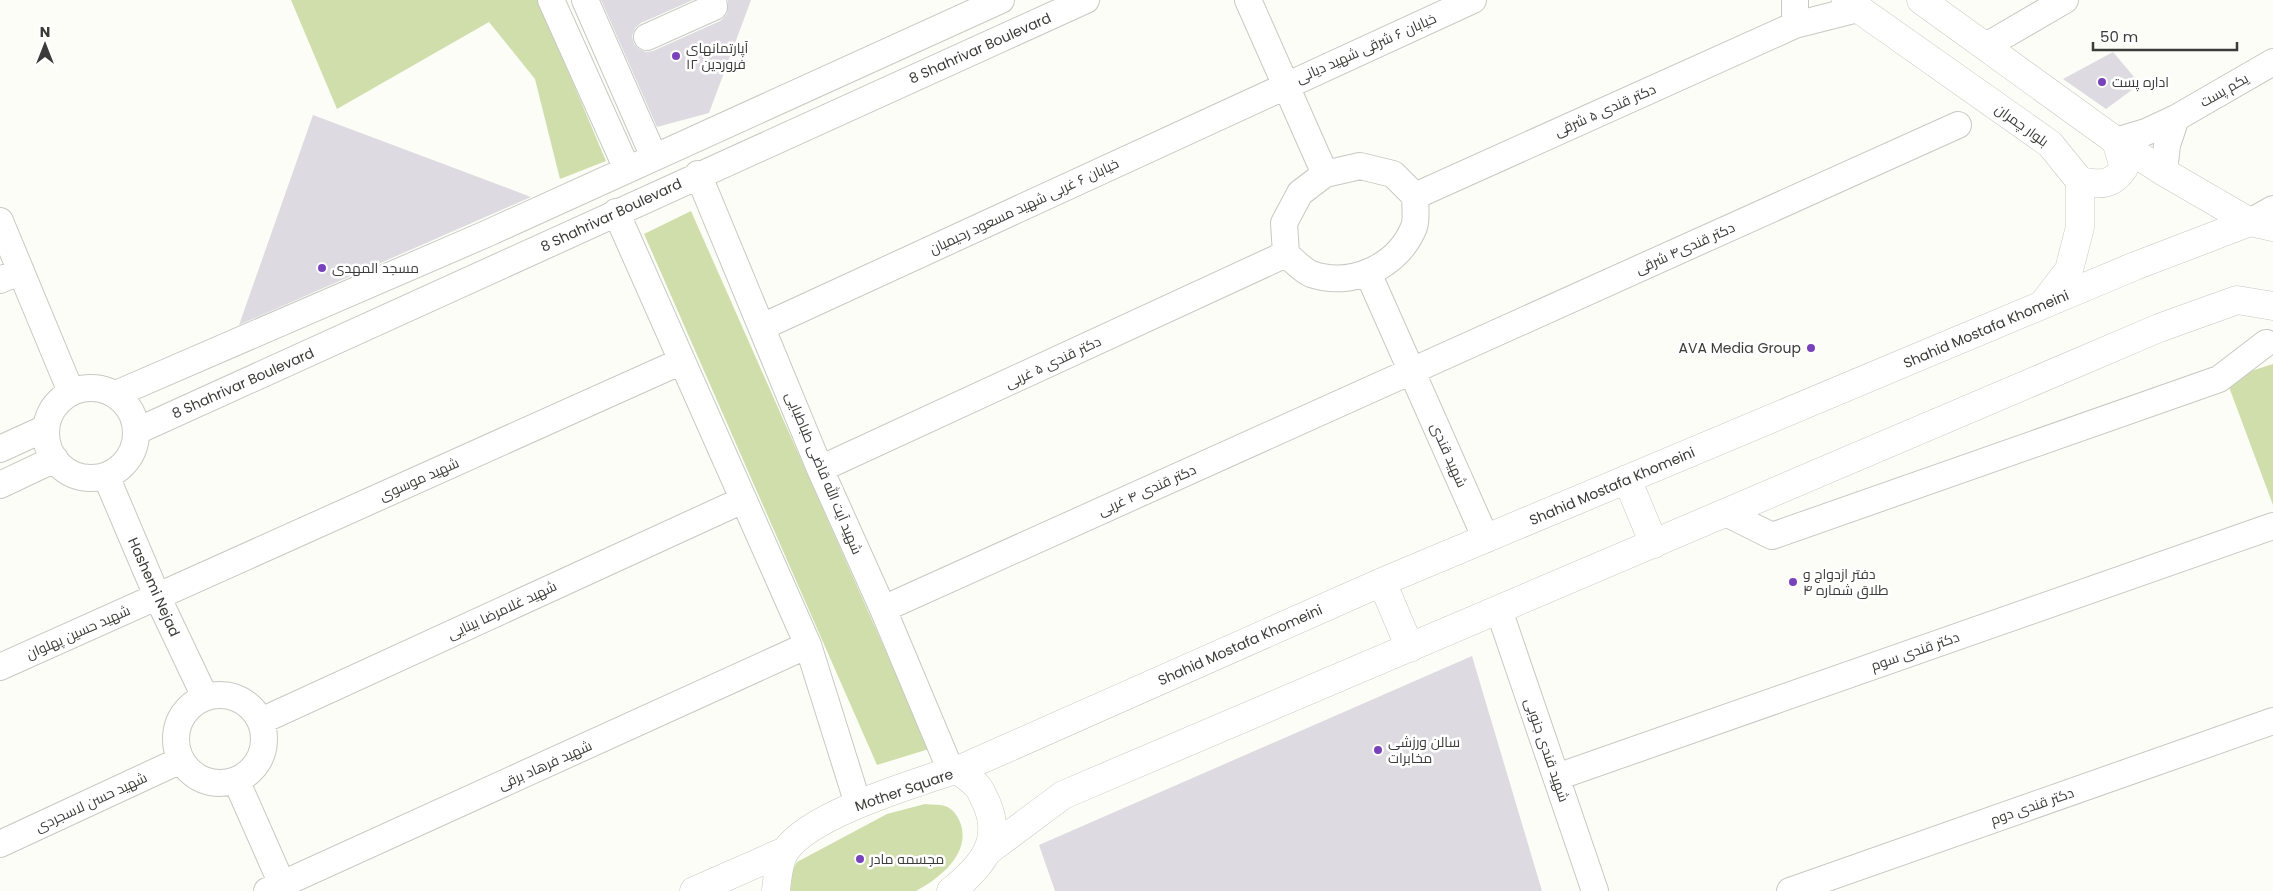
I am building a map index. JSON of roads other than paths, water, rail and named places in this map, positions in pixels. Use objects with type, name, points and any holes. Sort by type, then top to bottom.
[{"type":"main road","points":[[1921,0],[2116,141],[2164,172],[2265,219]]},
{"type":"main road","name":"بلوار چمران","points":[[1852,4],[2050,144],[2080,181]]},
{"type":"main road","points":[[2042,306],[2069,270],[2080,227],[2080,181],[2098,185],[2116,179],[2124,168],[2116,141]]},
{"type":"main road","name":"Shahid Mostafa Khomeini","points":[[954,770],[1382,582],[1627,479],[2135,266],[2265,219]]},
{"type":"main road","points":[[988,851],[1063,795],[2159,328],[2238,300],[2273,306]]},
{"type":"main road","points":[[1627,479],[1654,544]]},
{"type":"main road","points":[[1382,582],[1410,648]]},
{"type":"main road","name":"Mother Square","points":[[776,891],[777,878],[785,851],[802,833],[858,804],[954,770],[978,786],[989,809],[994,828],[988,851],[962,886]]},
{"type":"main road","points":[[694,891],[785,851]]},
{"type":"street","points":[[551,0],[627,169]]},
{"type":"street","points":[[585,0],[654,157]]},
{"type":"street","points":[[648,37],[714,7],[713,0]]},
{"type":"street","points":[[116,394],[486,234],[999,0]]},
{"type":"street","name":"8 Shahrivar Boulevard","points":[[137,431],[500,267],[620,221],[703,185],[899,84],[1086,0]]},
{"type":"street","points":[[1248,0],[1325,174]]},
{"type":"street","name":"خیابان ۶ شرقی شهید دیانی","points":[[1286,85],[1473,0]]},
{"type":"street","points":[[1986,46],[2065,0]]},
{"type":"street","name":"دکتر قندی ۵ شرقی","points":[[1415,196],[1795,12],[1852,4]]},
{"type":"street","points":[[885,53],[899,84]]},
{"type":"street","name":"یکم پست","points":[[2116,141],[2146,132],[2176,118],[2273,62]]},
{"type":"street","name":"خیابان ۶ غربی شهید مسعود رحیمیان","points":[[762,327],[1286,85]]},
{"type":"street","points":[[2164,172],[2167,145],[2176,118]]},
{"type":"street","name":"دکتر قندی۴ شرقی","points":[[1412,372],[1958,125]]},
{"type":"street","points":[[1360,166],[1393,174],[1415,196],[1415,226],[1398,253],[1368,273],[1341,279],[1310,273],[1286,254],[1284,223],[1300,193],[1325,174],[1360,166]]},
{"type":"street","name":"شهید آیت الله قاضی طباطبایی","points":[[703,185],[820,469],[954,770]]},
{"type":"street","points":[[0,221],[11,276],[71,392]]},
{"type":"street","points":[[620,221],[808,645],[858,804]]},
{"type":"street","points":[[486,234],[500,267]]},
{"type":"street","name":"دکتر قندی ۵ غربی","points":[[820,469],[1286,254]]},
{"type":"street","name":"شهید قندی","points":[[1368,273],[1486,539]]},
{"type":"street","points":[[1726,513],[1772,536],[2219,378],[2266,343]]},
{"type":"street","name":"شهید موسوی","points":[[157,596],[682,361]]},
{"type":"street","name":"دکتر قندی ۴ غربی","points":[[883,609],[1412,372]]},
{"type":"street","points":[[86,387],[101,388],[116,394],[130,410],[137,431],[135,445],[128,459],[119,469],[106,476],[91,478],[77,476],[63,469],[54,460],[47,444],[46,428],[50,413],[58,401],[71,392],[86,387]]},
{"type":"street","points":[[0,449],[46,428]]},
{"type":"street","points":[[0,485],[54,460]]},
{"type":"street","name":"Hashemi Nejad","points":[[106,476],[157,596],[205,697]]},
{"type":"street","name":"شهید غلامرضا بینایی","points":[[261,721],[743,500]]},
{"type":"street","name":"دکتر قندی سوم","points":[[1556,777],[2273,526]]},
{"type":"street","name":"شهید حسین پهلوان","points":[[0,667],[157,596]]},
{"type":"street","name":"شهید قندی جنوبی","points":[[1499,610],[1595,891]]},
{"type":"street","name":"شهید فرهاد برقی","points":[[278,889],[808,645]]},
{"type":"street","points":[[216,695],[230,696],[243,701],[261,721],[265,734],[264,749],[259,761],[250,772],[236,780],[225,783],[211,782],[198,777],[181,760],[176,744],[179,723],[191,706],[205,697],[216,695]]},
{"type":"street","name":"دکتر قندی دوم","points":[[1790,891],[2273,721]]},
{"type":"street","name":"شهید حسن لاسجردی","points":[[0,844],[181,760]]},
{"type":"street","points":[[236,780],[278,889]]},
{"type":"place","name":"آپارتمانهای ۱۲ فروردین","points":[[676,56]]},
{"type":"place","name":"اداره پست","points":[[2102,82]]},
{"type":"place","name":"مسجد المهدی","points":[[322,268]]},
{"type":"place","name":"AVA Media Group","points":[[1811,348]]},
{"type":"place","name":"دفتر ازدواج و طلاق شماره ۴","points":[[1793,582]]},
{"type":"place","name":"سالن ورزشی مخابرات","points":[[1378,750]]},
{"type":"place","name":"مجسمه مادر","points":[[860,859]]}]
